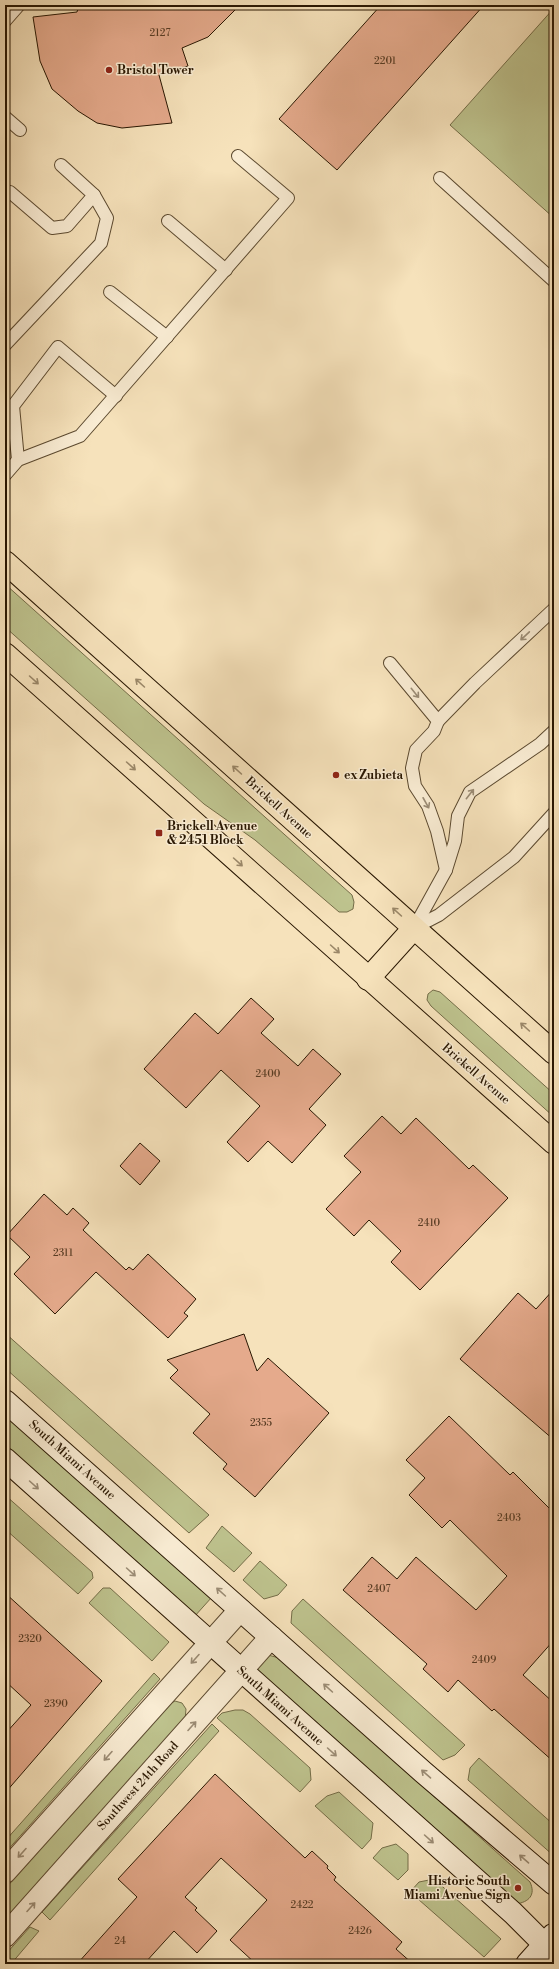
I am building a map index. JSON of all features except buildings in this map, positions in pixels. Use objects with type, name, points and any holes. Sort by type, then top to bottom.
[{"type":"main road","name":"Brickell Avenue","points":[[5,562],[554,1053]]},
{"type":"main road","name":"Brickell Avenue","points":[[5,654],[368,979],[554,1143]]},
{"type":"main road","points":[[368,979],[414,928]]},
{"type":"main road","name":"South Miami Avenue","points":[[5,1401],[428,1777],[554,1884]]},
{"type":"main road","name":"South Miami Avenue","points":[[5,1459],[513,1913],[551,1944]]},
{"type":"main road","points":[[5,1872],[240,1610]]},
{"type":"main road","name":"Southwest 24th Road","points":[[5,1936],[271,1638]]},
{"type":"main road","points":[[527,1964],[551,1944]]},
{"type":"lane","points":[[5,21],[19,5]]},
{"type":"lane","points":[[5,117],[20,130]]},
{"type":"lane","points":[[5,475],[18,460],[80,436],[288,198],[238,156]]},
{"type":"lane","points":[[5,345],[101,243],[107,218],[94,195],[61,165]]},
{"type":"lane","points":[[440,178],[554,281]]},
{"type":"lane","points":[[10,192],[52,228],[67,226],[94,195]]},
{"type":"lane","points":[[168,221],[226,270]]},
{"type":"lane","points":[[110,292],[167,337]]},
{"type":"lane","points":[[18,460],[13,406],[58,347],[116,396]]},
{"type":"lane","points":[[446,870],[437,831],[428,806],[415,786],[412,768],[416,750],[434,731],[438,721],[474,682],[554,609]]},
{"type":"lane","points":[[390,663],[438,721]]},
{"type":"lane","points":[[414,928],[446,870],[455,841],[458,816],[470,792],[540,744],[554,731]]},
{"type":"lane","points":[[414,928],[440,915],[514,857],[554,812]]},
{"type":"green space","points":[[554,8],[554,218],[450,125]]},
{"type":"green space","points":[[5,584],[352,895],[354,902],[353,909],[347,912],[339,912],[255,840],[204,804],[5,627]]},
{"type":"green space","points":[[433,990],[440,992],[554,1094],[554,1117],[431,1006],[427,1000],[428,994]]},
{"type":"green space","points":[[5,1333],[209,1515],[189,1533],[5,1368]]},
{"type":"green space","points":[[5,1413],[212,1597],[194,1617],[5,1448]]},
{"type":"green space","points":[[5,1495],[92,1572],[93,1578],[78,1594],[5,1529]]},
{"type":"green space","points":[[222,1526],[252,1553],[234,1572],[206,1548]]},
{"type":"green space","points":[[260,1561],[287,1585],[278,1595],[264,1599],[243,1580]]},
{"type":"green space","points":[[103,1588],[110,1588],[169,1642],[152,1661],[89,1603]]},
{"type":"green space","points":[[303,1599],[465,1745],[455,1755],[443,1760],[291,1623],[292,1611]]},
{"type":"green space","points":[[268,1655],[279,1658],[530,1882],[532,1894],[528,1900],[516,1904],[258,1674],[257,1668]]},
{"type":"green space","points":[[154,1673],[160,1679],[5,1853],[5,1841]]},
{"type":"green space","points":[[175,1701],[182,1703],[186,1709],[185,1720],[5,1919],[5,1889],[168,1705]]},
{"type":"green space","points":[[243,1710],[250,1714],[310,1768],[311,1780],[300,1792],[217,1718],[222,1713]]},
{"type":"green space","points":[[212,1724],[219,1731],[50,1920],[42,1912]]},
{"type":"green space","points":[[479,1758],[554,1825],[554,1856],[468,1780],[470,1768]]},
{"type":"green space","points":[[339,1792],[373,1823],[371,1839],[362,1849],[315,1806],[327,1796]]},
{"type":"green space","points":[[396,1844],[408,1854],[408,1870],[398,1880],[373,1858],[382,1848]]},
{"type":"green space","points":[[434,1879],[501,1939],[484,1957],[410,1892],[419,1882]]},
{"type":"green space","points":[[30,1927],[39,1931],[11,1964],[5,1964],[5,1955]]},
{"type":"place","name":"Bristol Tower","points":[[109,70]]},
{"type":"place","name":"ex Zubieta","points":[[336,775]]},
{"type":"place","name":"Brickell Avenue & 2451 Block","points":[[159,833]]},
{"type":"place","name":"Historic South Miami Avenue Sign","points":[[518,1888]]}]
